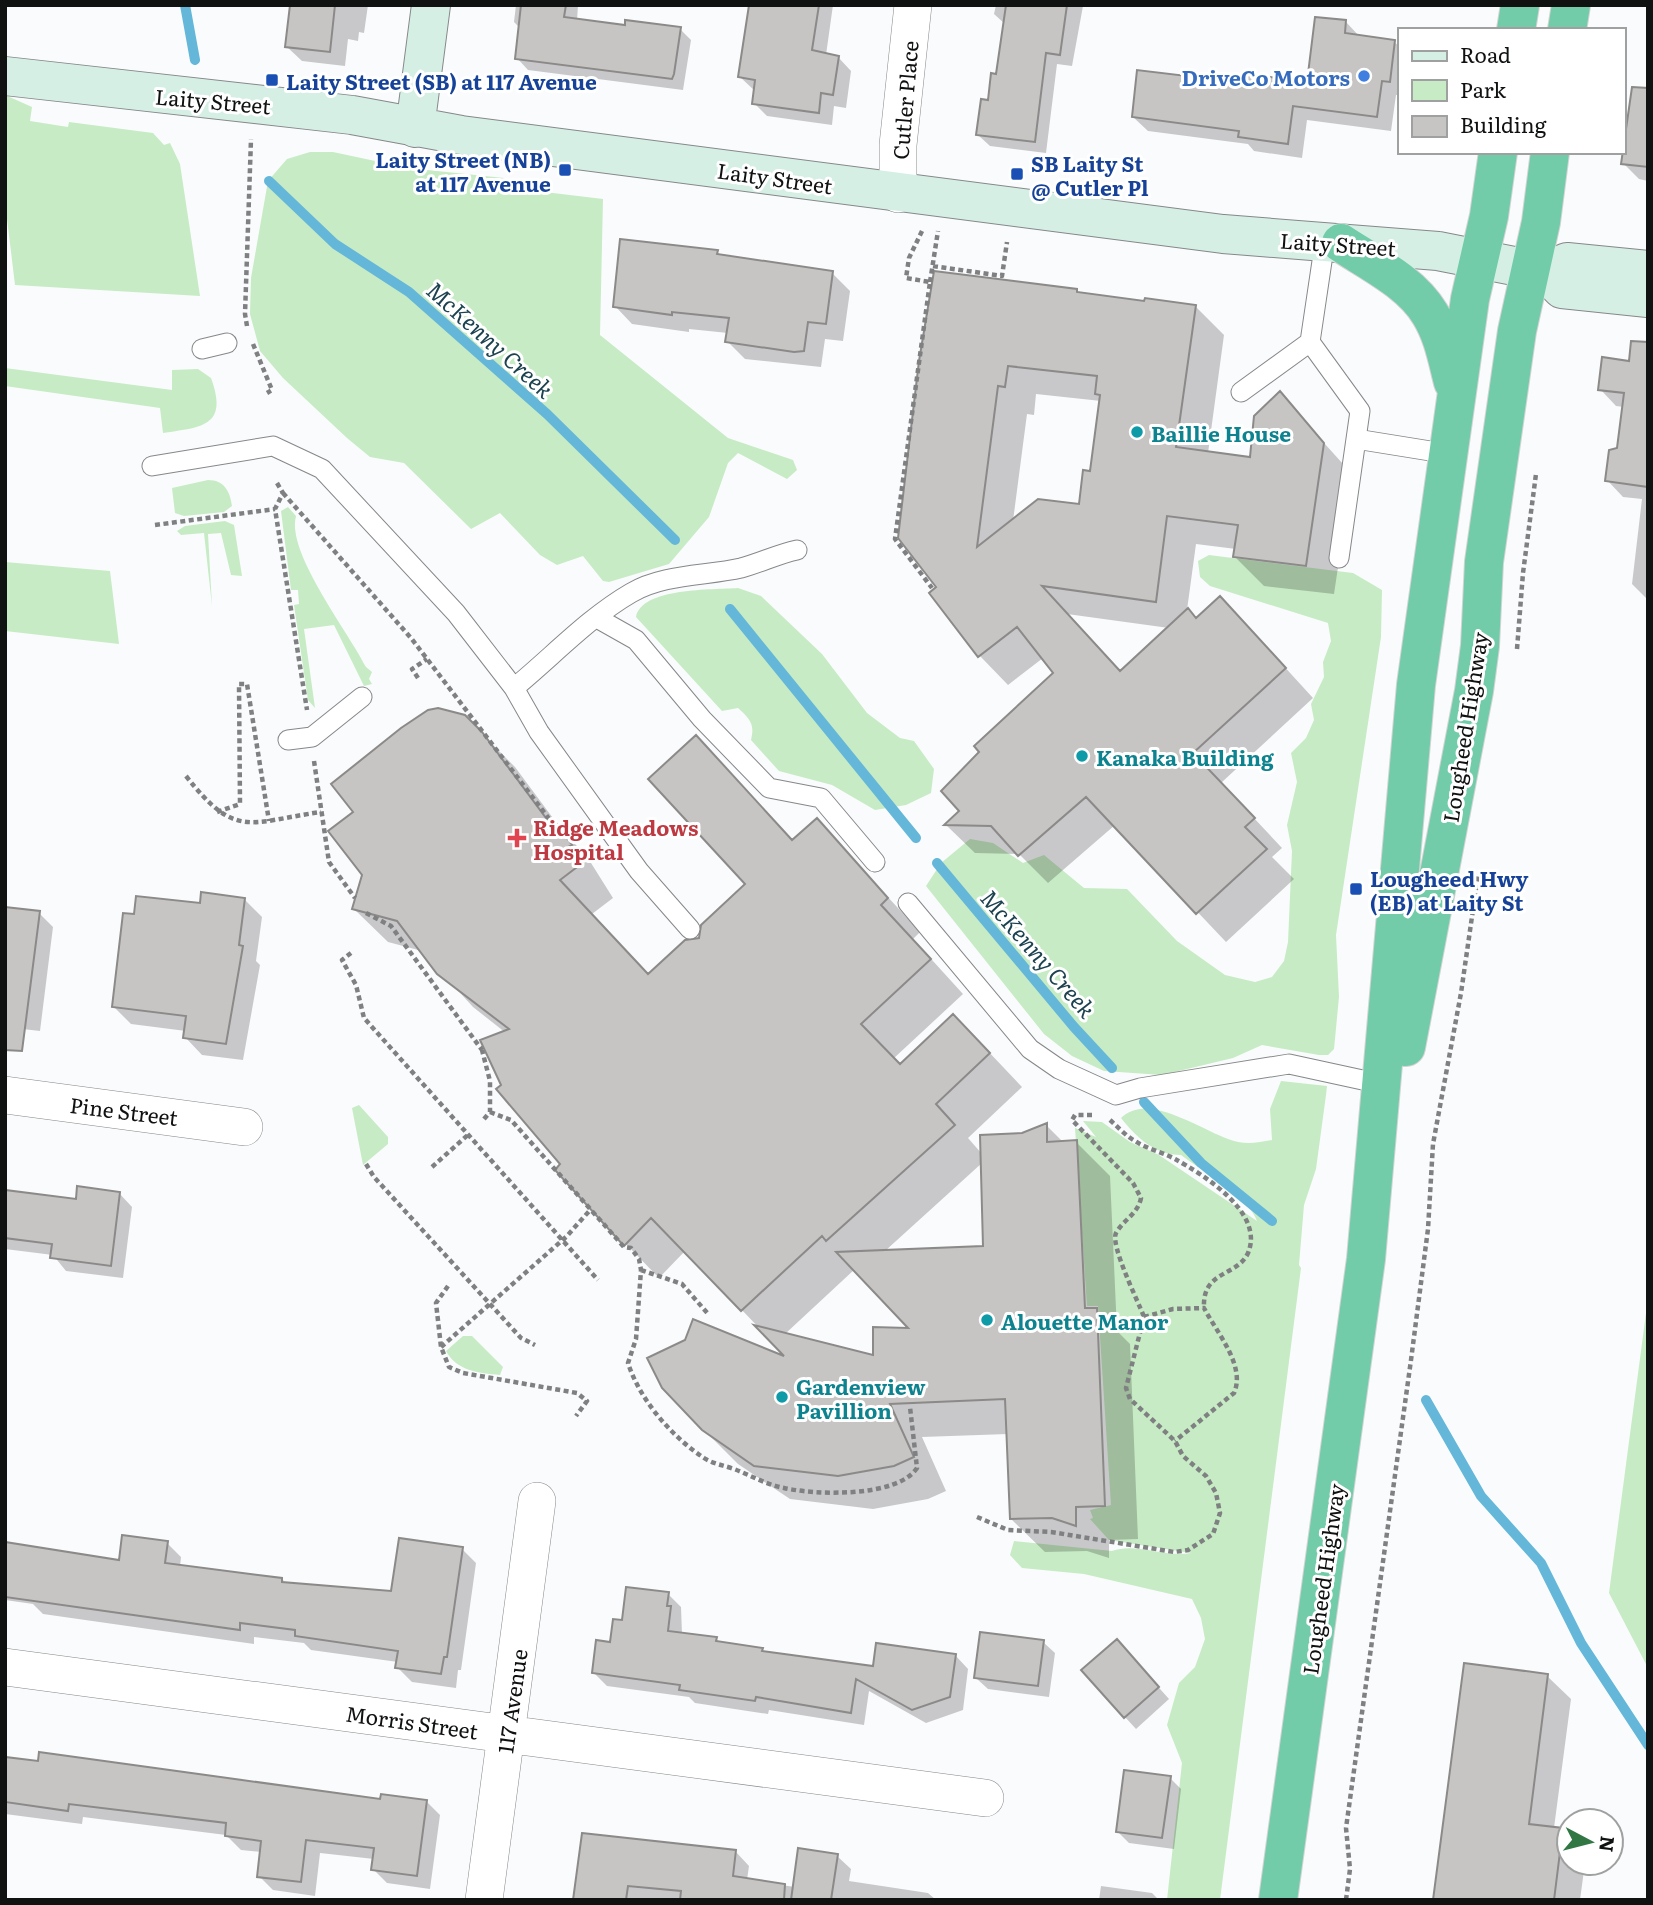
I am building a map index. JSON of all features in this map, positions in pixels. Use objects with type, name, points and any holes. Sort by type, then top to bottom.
[{"type":"highway","points":[[1516,28],[1520,5]]},
{"type":"highway","points":[[1567,28],[1571,5]]},
{"type":"highway","name":"Lougheed Highway","points":[[1278,1900],[1366,1259],[1416,685],[1470,299],[1480,260],[1498,154]]},
{"type":"highway","name":"Lougheed Highway","points":[[1366,1259],[1474,691],[1484,562],[1517,331],[1539,270],[1550,154]]},
{"type":"highway","points":[[1333,242],[1404,286],[1429,312],[1444,345],[1457,394]]},
{"type":"street","points":[[415,128],[431,5]]},
{"type":"street","name":"Cutler Place","points":[[898,194],[898,145],[913,5]]},
{"type":"street","name":"Laity Street","points":[[5,76],[352,115],[415,128],[898,194],[1223,234],[1420,249],[1539,270],[1567,261],[1648,270]]},
{"type":"street","name":"Laity Street","points":[[1539,270],[1562,289],[1648,298]]},
{"type":"street","name":"Pine Street","points":[[5,1095],[244,1127]]},
{"type":"street","name":"117 Avenue","points":[[484,1900],[537,1501]]},
{"type":"street","name":"Morris Street","points":[[5,1667],[985,1798]]},
{"type":"lane","points":[[1241,392],[1310,342],[1333,242]]},
{"type":"lane","points":[[1310,342],[1360,411],[1339,558]]},
{"type":"lane","points":[[202,349],[227,343]]},
{"type":"lane","points":[[1356,439],[1449,454]]},
{"type":"lane","points":[[152,466],[272,446],[310,461],[342,488],[456,613],[514,688],[540,732],[639,872],[690,929]]},
{"type":"lane","points":[[514,688],[632,592],[649,585],[743,567],[797,550]]},
{"type":"lane","points":[[597,618],[636,640],[702,719],[769,788],[821,798],[875,862]]},
{"type":"lane","points":[[288,740],[312,737],[362,697]]},
{"type":"lane","points":[[908,903],[1030,1049],[1068,1073],[1116,1095],[1140,1088],[1289,1064],[1381,1084]]},
{"type":"path","points":[[253,132],[245,314],[263,373],[272,390],[267,393]]},
{"type":"path","points":[[932,588],[895,539],[939,223]]},
{"type":"path","points":[[923,227],[909,258],[906,278],[930,282]]},
{"type":"path","points":[[933,266],[1002,276],[1008,231]]},
{"type":"path","points":[[1516,653],[1537,464]]},
{"type":"path","points":[[277,484],[427,659],[550,820]]},
{"type":"path","points":[[283,493],[275,509],[303,701],[309,714]]},
{"type":"path","points":[[155,525],[275,509]]},
{"type":"path","points":[[418,678],[412,670],[427,659]]},
{"type":"path","points":[[217,812],[240,804],[239,684],[247,684],[269,821]]},
{"type":"path","points":[[315,755],[329,862],[355,898]]},
{"type":"path","points":[[186,776],[226,819],[269,821],[321,812]]},
{"type":"path","points":[[1346,1900],[1350,1869],[1346,1828],[1413,1347],[1428,1229],[1433,1144],[1461,993],[1479,869]]},
{"type":"path","points":[[365,925],[368,914],[391,926],[483,1050],[490,1081],[490,1112],[484,1119]]},
{"type":"path","points":[[351,953],[342,960],[356,985],[364,1018],[598,1280]]},
{"type":"path","points":[[490,1112],[511,1120],[624,1247],[631,1248],[639,1259],[641,1270],[636,1339],[627,1359],[630,1370],[645,1398],[670,1430],[711,1462],[797,1491],[835,1493],[880,1488],[907,1478],[917,1468],[910,1407]]},
{"type":"path","points":[[977,1517],[1008,1530],[1051,1532],[1174,1552],[1188,1550],[1213,1534],[1220,1513],[1212,1483],[1183,1457],[1175,1441],[1130,1399],[1126,1388],[1144,1317],[1114,1246],[1116,1233],[1138,1208],[1141,1198],[1133,1183],[1072,1120],[1075,1115],[1096,1116]]},
{"type":"path","points":[[1108,1118],[1134,1141],[1175,1159],[1229,1197],[1246,1217],[1250,1229],[1247,1257],[1211,1283],[1205,1296],[1204,1308],[1236,1367],[1238,1382],[1234,1393],[1175,1441]]},
{"type":"path","points":[[432,1167],[469,1134]]},
{"type":"path","points":[[366,1164],[380,1185],[521,1338],[535,1345]]},
{"type":"path","points":[[441,1347],[563,1239],[591,1209]]},
{"type":"path","points":[[641,1270],[682,1284],[709,1314]]},
{"type":"path","points":[[448,1286],[436,1303],[445,1362],[454,1370],[581,1394],[587,1401],[576,1416]]},
{"type":"path","points":[[1144,1317],[1173,1309],[1204,1308]]},
{"type":"green space","points":[[5,95],[32,107],[30,121],[68,127],[69,122],[153,133],[164,145],[170,143],[180,164],[200,296],[15,285],[5,202]]},
{"type":"green space","points":[[310,152],[333,152],[408,168],[504,178],[528,190],[603,199],[600,335],[728,438],[793,460],[797,470],[787,479],[738,453],[728,463],[709,517],[669,564],[609,582],[603,581],[583,556],[557,565],[540,555],[500,513],[471,529],[404,463],[370,457],[347,438],[283,378],[260,351],[250,314],[251,278],[268,181],[287,159]]},
{"type":"green space","points":[[5,368],[172,390],[172,370],[198,369],[211,378],[216,394],[216,406],[214,415],[208,422],[189,429],[163,433],[160,408],[5,386]]},
{"type":"green space","points":[[208,480],[225,487],[232,506],[224,512],[184,516],[175,513],[172,488]]},
{"type":"green space","points":[[288,507],[296,516],[295,531],[300,550],[320,592],[366,667],[372,672],[369,679],[372,684],[364,686],[334,625],[304,629],[315,708],[308,700],[294,605],[299,604],[298,590],[291,590],[281,511]]},
{"type":"green space","points":[[225,521],[234,525],[242,576],[231,575],[221,533],[208,534],[212,606],[204,533],[181,535],[177,531],[185,526]]},
{"type":"green space","points":[[1209,555],[1353,573],[1382,590],[1381,637],[1336,935],[1339,997],[1334,1049],[1328,1055],[1319,1055],[1262,1045],[1233,1058],[1162,1075],[1104,1071],[1072,1056],[1044,1034],[926,886],[941,863],[970,839],[993,843],[1023,863],[1044,855],[1084,888],[1127,889],[1177,941],[1225,975],[1255,982],[1272,977],[1284,961],[1288,942],[1292,851],[1287,825],[1297,782],[1291,753],[1306,738],[1314,720],[1311,704],[1324,677],[1323,662],[1331,641],[1328,623],[1210,586],[1200,577],[1198,561]]},
{"type":"green space","points":[[5,562],[110,571],[119,644],[5,631]]},
{"type":"green space","points":[[738,588],[761,596],[822,654],[867,713],[900,738],[914,741],[934,769],[931,793],[906,805],[875,810],[832,785],[779,771],[751,740],[752,726],[746,715],[738,708],[722,711],[636,617],[641,607],[664,595]]},
{"type":"green space","points":[[1281,1081],[1327,1086],[1316,1169],[1304,1205],[1299,1265],[1301,1268],[1220,1900],[1167,1900],[1182,1763],[1167,1725],[1179,1683],[1195,1667],[1205,1639],[1201,1618],[1192,1599],[1084,1574],[1022,1568],[1010,1555],[1014,1541],[1112,1551],[1131,1548],[1171,1554],[1191,1553],[1109,1540],[1090,1519],[1093,1518],[1090,1510],[1111,1505],[1098,1306],[1087,1306],[1075,1128],[1096,1137],[1083,1121],[1102,1122],[1130,1142],[1159,1155],[1257,1221],[1245,1203],[1224,1185],[1181,1155],[1163,1152],[1147,1144],[1121,1118],[1132,1111],[1158,1110],[1234,1141],[1250,1143],[1272,1140],[1270,1109]]},
{"type":"green space","points":[[359,1105],[388,1137],[388,1144],[363,1165],[352,1108]]},
{"type":"green space","points":[[1648,1298],[1648,1668],[1609,1593]]},
{"type":"green space","points":[[463,1336],[472,1336],[503,1367],[500,1375],[469,1370],[451,1358],[446,1351]]},
{"type":"building","points":[[290,5],[335,5],[330,52],[285,47]]},
{"type":"building","points":[[521,5],[566,5],[564,17],[625,25],[625,20],[681,27],[672,79],[515,59]]},
{"type":"building","points":[[749,5],[819,5],[812,50],[839,56],[833,95],[821,93],[819,113],[752,104],[755,80],[738,77]]},
{"type":"building","points":[[1006,5],[1067,5],[1060,55],[1046,53],[1035,142],[976,135],[981,99],[988,100],[991,73],[996,74]]},
{"type":"building","points":[[1315,17],[1346,20],[1345,33],[1395,40],[1390,82],[1382,81],[1377,117],[1293,106],[1288,144],[1238,137],[1239,131],[1132,117],[1137,70],[1245,83],[1247,74],[1307,82]]},
{"type":"building","points":[[1632,87],[1648,88],[1648,167],[1621,164],[1622,154],[1625,154]]},
{"type":"building","points":[[620,239],[718,250],[717,254],[833,271],[826,324],[808,322],[804,351],[794,352],[725,342],[729,318],[672,312],[672,315],[613,307]]},
{"type":"building","points":[[934,271],[1077,289],[1077,292],[1144,301],[1145,298],[1196,305],[1176,447],[1250,457],[1254,416],[1280,391],[1324,443],[1306,566],[1233,557],[1238,525],[1167,516],[1156,602],[1042,586],[1120,671],[1188,608],[1196,618],[1220,596],[1286,668],[1193,753],[1255,818],[1245,827],[1267,849],[1196,914],[1086,797],[1018,856],[991,826],[944,825],[959,811],[941,791],[979,752],[974,746],[1053,673],[1017,627],[978,657],[929,593],[936,587],[898,538],[919,361]],"holes":[[[1008,366],[1097,376],[1095,394],[1100,395],[1090,471],[1083,470],[1079,504],[1038,499],[977,547],[998,386],[1005,387]]]},
{"type":"building","points":[[1631,341],[1648,342],[1648,487],[1605,481],[1609,450],[1617,448],[1624,393],[1598,390],[1602,357],[1629,361]]},
{"type":"building","points":[[438,708],[465,715],[482,732],[549,822],[553,819],[572,845],[568,847],[581,864],[560,880],[648,974],[685,940],[699,938],[701,925],[745,884],[648,779],[696,735],[792,840],[817,818],[888,898],[881,905],[931,959],[861,1024],[900,1064],[953,1014],[990,1053],[936,1104],[955,1125],[826,1241],[822,1236],[741,1311],[651,1218],[624,1246],[555,1170],[560,1164],[496,1089],[501,1085],[480,1040],[509,1029],[437,974],[397,921],[352,909],[362,875],[328,831],[353,812],[331,784],[401,728],[428,710]]},
{"type":"building","points":[[201,892],[245,898],[239,945],[243,946],[226,1044],[183,1038],[186,1016],[112,1007],[123,913],[134,914],[136,896],[200,903]]},
{"type":"building","points":[[5,907],[40,911],[22,1051],[5,1050]]},
{"type":"building","name":"Alouette Manor","points":[[1047,1123],[1047,1142],[1077,1140],[1085,1308],[1097,1308],[1105,1506],[1076,1507],[1076,1526],[1052,1518],[1010,1519],[1005,1399],[890,1404],[914,1457],[894,1466],[838,1476],[754,1466],[702,1430],[662,1388],[647,1358],[685,1340],[693,1319],[784,1356],[754,1325],[873,1355],[873,1327],[908,1328],[836,1252],[983,1246],[980,1135],[1022,1133]]},
{"type":"building","points":[[77,1186],[120,1192],[111,1266],[50,1258],[52,1244],[5,1238],[5,1190],[76,1199]]},
{"type":"building","points":[[122,1535],[168,1541],[165,1563],[282,1578],[282,1582],[391,1591],[399,1538],[463,1547],[447,1657],[444,1657],[441,1674],[395,1668],[398,1651],[295,1636],[295,1630],[240,1623],[240,1630],[5,1597],[5,1542],[119,1560]]},
{"type":"building","points":[[626,1587],[669,1592],[667,1606],[671,1606],[668,1631],[717,1637],[716,1641],[763,1648],[762,1651],[873,1666],[876,1643],[956,1654],[950,1697],[912,1710],[856,1679],[851,1713],[756,1697],[755,1701],[679,1690],[680,1685],[592,1673],[596,1640],[610,1642],[613,1619],[622,1620]]},
{"type":"building","points":[[980,1632],[1044,1640],[1038,1686],[974,1678]]},
{"type":"building","points":[[1117,1639],[1159,1687],[1124,1718],[1081,1670]]},
{"type":"building","points":[[1464,1663],[1548,1674],[1529,1824],[1555,1827],[1557,1877],[1554,1900],[1433,1900]]},
{"type":"building","points":[[39,1752],[380,1799],[381,1794],[427,1800],[417,1876],[371,1870],[374,1848],[306,1840],[301,1882],[257,1877],[261,1841],[225,1836],[226,1823],[69,1804],[68,1811],[5,1802],[5,1757],[38,1761]]},
{"type":"building","points":[[1124,1770],[1171,1776],[1162,1838],[1116,1832]]},
{"type":"building","points":[[582,1833],[736,1850],[733,1876],[785,1884],[784,1900],[680,1900],[681,1891],[628,1886],[626,1900],[573,1900]]},
{"type":"building","points":[[798,1848],[838,1854],[831,1900],[791,1900]]},
{"type":"waterway","name":"McKenny Creek","points":[[185,5],[195,60]]},
{"type":"waterway","name":"McKenny Creek","points":[[269,181],[335,244],[409,292],[547,414],[675,540]]},
{"type":"waterway","name":"McKenny Creek","points":[[730,609],[916,838]]},
{"type":"waterway","name":"McKenny Creek","points":[[937,863],[1074,1027],[1112,1068]]},
{"type":"waterway","name":"McKenny Creek","points":[[1144,1102],[1201,1163],[1272,1221]]},
{"type":"waterway","name":"McKenny Creek","points":[[1426,1400],[1481,1496],[1541,1563],[1581,1643],[1648,1745]]},
{"type":"place","name":"DriveCo Motors","points":[[1364,76]]},
{"type":"place","name":"Laity Street (SB) at 117 Avenue","points":[[272,80]]},
{"type":"place","name":"Laity Street (NB) at 117 Avenue","points":[[565,170]]},
{"type":"place","name":"SB Laity St @ Cutler Pl","points":[[1017,174]]},
{"type":"place","name":"Baillie House","points":[[1137,432]]},
{"type":"place","name":"Kanaka Building","points":[[1082,756]]},
{"type":"place","name":"Ridge Meadows Hospital","points":[[517,838]]},
{"type":"place","name":"Lougheed Hwy (EB) at Laity St","points":[[1356,889]]},
{"type":"place","name":"Alouette Manor","points":[[987,1320]]},
{"type":"place","name":"Gardenview Pavillion","points":[[782,1397]]}]
